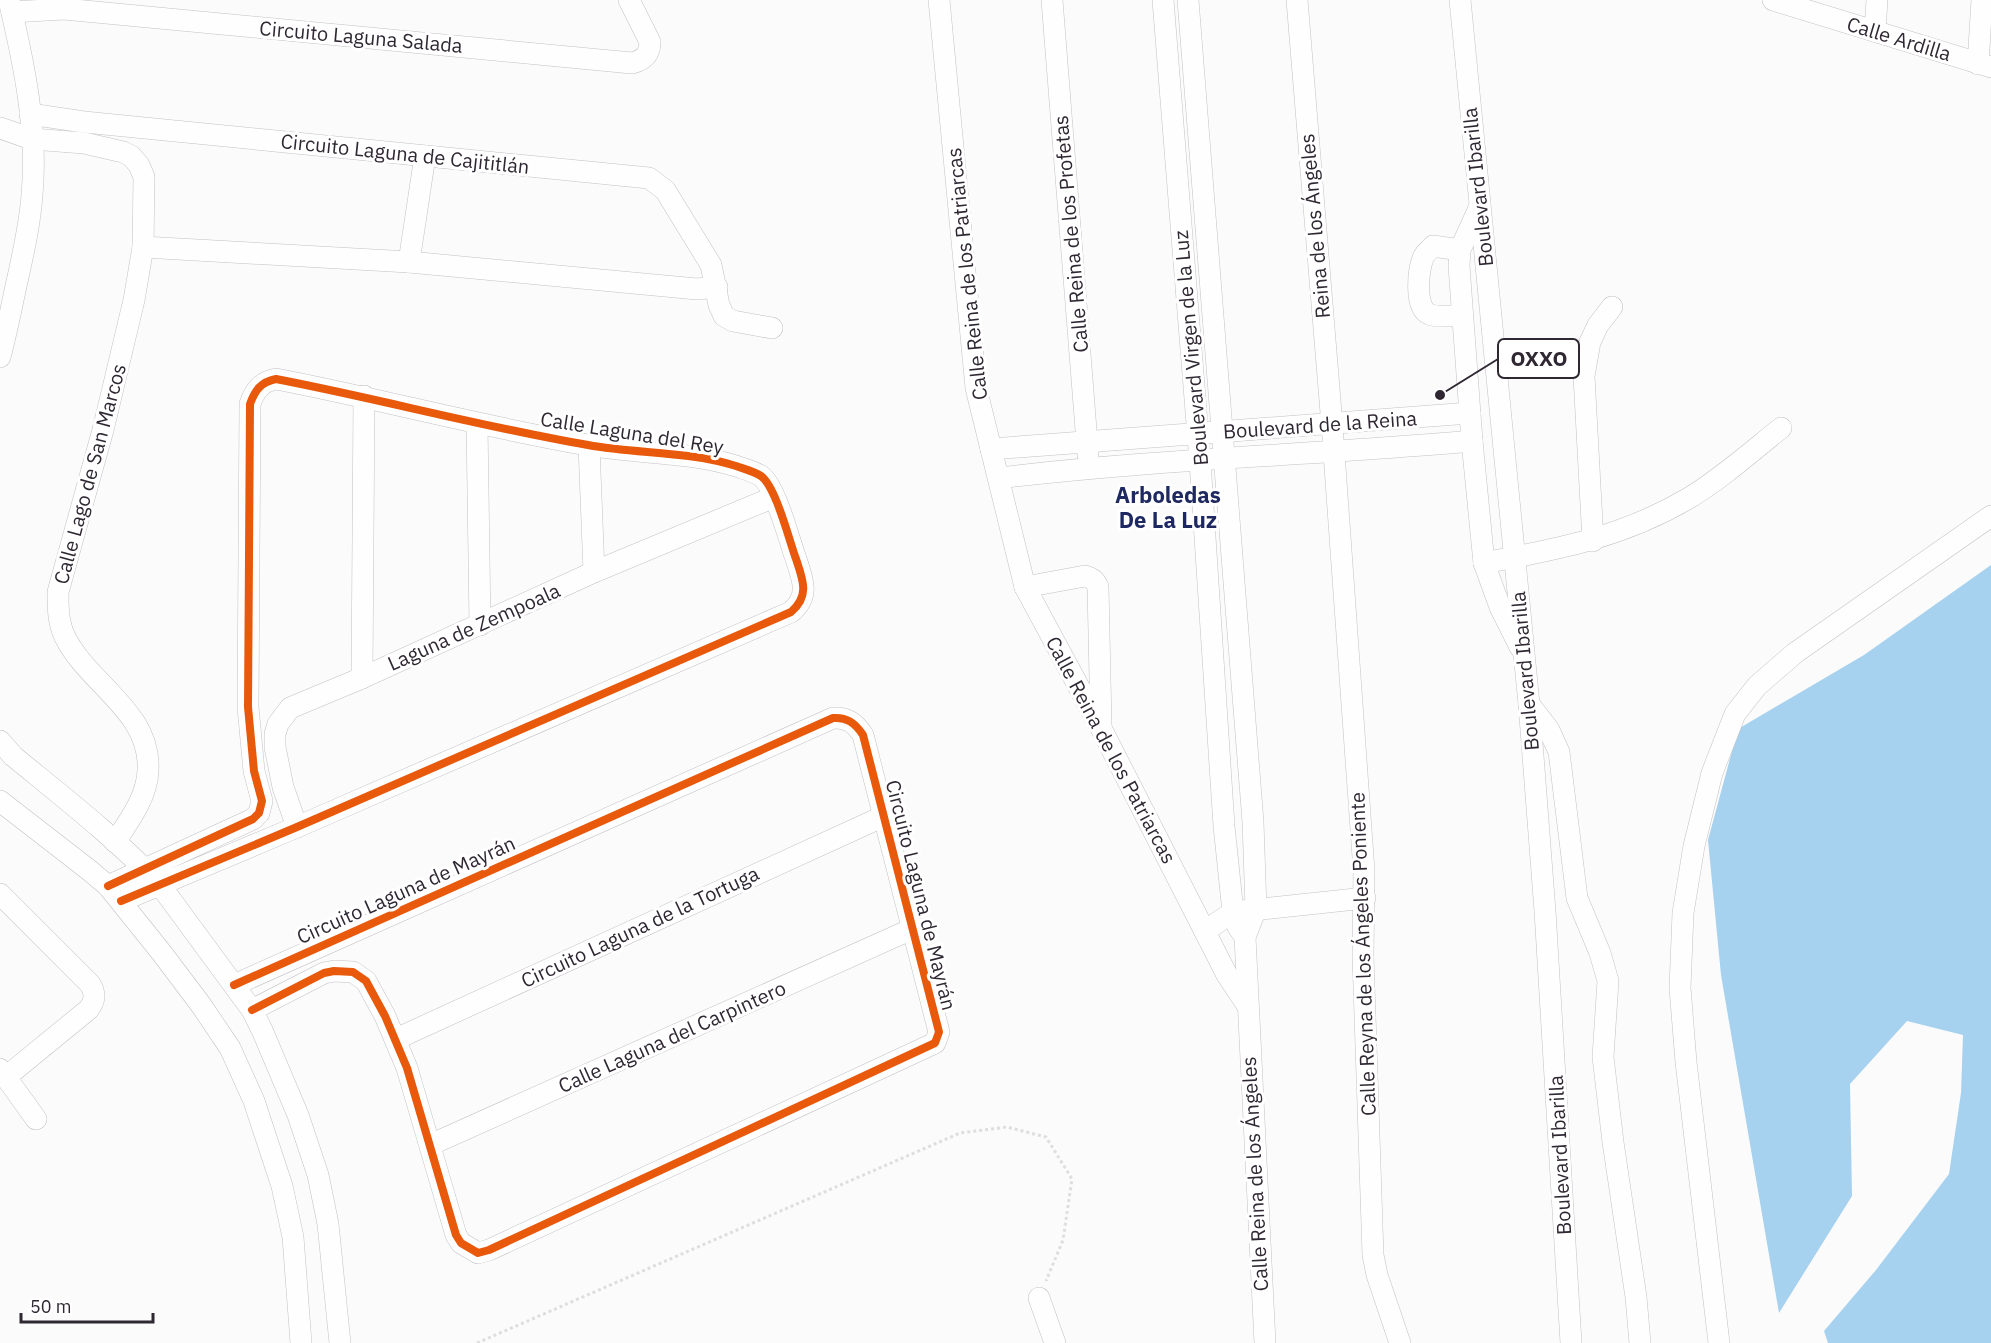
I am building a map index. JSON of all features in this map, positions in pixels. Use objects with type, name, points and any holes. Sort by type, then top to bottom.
[{"type":"street","name":"Circuito Laguna Salada","points":[[10,6],[64,9],[632,63],[646,56],[650,50],[650,42],[629,0]]},
{"type":"street","name":"Calle Reina de los Patriarcas","points":[[939,0],[976,388],[1025,587],[1101,728],[1205,931]]},
{"type":"street","name":"Calle Reina de los Profetas","points":[[1052,0],[1089,467]]},
{"type":"street","name":"Boulevard Virgen de la Luz","points":[[1162,0],[1198,434],[1224,826],[1233,912]]},
{"type":"street","name":"Boulevard Virgen de la Luz","points":[[1188,0],[1253,822],[1256,909]]},
{"type":"street","name":"Reina de los Ángeles","points":[[1297,0],[1334,453]]},
{"type":"street","name":"Boulevard Ibarilla","points":[[1460,0],[1524,654],[1551,993],[1571,1343]]},
{"type":"street","name":"Calle Ardilla","points":[[1773,0],[1985,65]]},
{"type":"street","points":[[1875,31],[1877,0]]},
{"type":"street","points":[[1982,0],[1985,65]]},
{"type":"street","points":[[0,357],[25,243],[32,196],[30,114],[20,47],[10,6]]},
{"type":"street","name":"Circuito Laguna de Cajititlán","points":[[30,114],[84,122],[649,178],[665,189],[711,265],[719,305],[724,316],[733,321],[772,328]]},
{"type":"street","points":[[0,128],[32,139]]},
{"type":"street","name":"Calle Lago de San Marcos","points":[[32,139],[84,143],[123,152],[140,165],[144,177],[144,247],[134,300],[108,409],[58,592],[58,615],[64,635],[75,654],[136,723],[147,753],[148,771],[144,789],[134,813],[115,842]]},
{"type":"street","points":[[409,262],[425,156]]},
{"type":"street","points":[[1480,208],[1460,250],[1459,282],[1484,563],[1500,607],[1524,654]]},
{"type":"street","points":[[1460,250],[1434,246],[1424,254],[1418,294],[1421,308],[1429,314],[1462,316]]},
{"type":"street","points":[[144,247],[409,262],[697,289],[717,287]]},
{"type":"street","points":[[1593,541],[1584,376],[1590,342],[1598,325],[1612,307]]},
{"type":"street","name":"Calle Laguna del Rey","points":[[115,894],[152,877],[253,819],[262,806],[254,771],[248,707],[250,404],[259,386],[276,379],[364,396],[477,424],[589,446],[714,459],[748,470],[761,476],[767,482],[805,585],[802,599],[791,612],[297,827],[152,877]]},
{"type":"street","points":[[362,678],[364,396]]},
{"type":"street","name":"Boulevard de la Reina","points":[[991,449],[1470,413]]},
{"type":"street","points":[[477,424],[480,625]]},
{"type":"street","points":[[1484,563],[1593,541],[1626,530],[1690,498],[1719,478],[1781,428]]},
{"type":"street","name":"Boulevard de la Reina","points":[[999,478],[1089,467],[1334,453],[1472,441]]},
{"type":"street","points":[[589,446],[594,572]]},
{"type":"street","name":"Calle Reyna de los Ángeles Poniente","points":[[1334,453],[1365,898],[1363,956],[1372,1255],[1400,1343]]},
{"type":"street","name":"Laguna de Zempoala","points":[[297,827],[283,787],[275,747],[278,724],[290,708],[362,678],[594,572],[774,497]]},
{"type":"street","points":[[1719,1343],[1686,1062],[1680,988],[1683,913],[1694,846],[1712,773],[1735,714],[1757,686],[1795,653],[1991,516]]},
{"type":"street","points":[[1025,587],[1084,576],[1096,582],[1098,587],[1101,728]]},
{"type":"street","points":[[1528,704],[1549,730],[1559,752],[1578,898],[1600,953],[1608,981],[1603,1057],[1636,1297],[1640,1343]]},
{"type":"street","name":"Circuito Laguna de Mayrán","points":[[234,985],[832,718],[852,722],[863,735],[939,1032],[935,1043],[489,1250],[478,1252],[461,1243],[456,1235],[418,1101],[396,1039],[369,984],[363,977],[343,970],[324,973],[252,1010]]},
{"type":"street","points":[[0,741],[13,756],[115,842],[152,877],[252,1010],[298,1115],[318,1175],[328,1224],[340,1343]]},
{"type":"street","points":[[0,801],[115,894],[201,1005],[230,1048],[254,1101],[282,1186],[293,1237],[301,1343]]},
{"type":"street","name":"Circuito Laguna de la Tortuga","points":[[396,1039],[884,816]]},
{"type":"street","points":[[0,894],[90,984],[95,992],[95,1001],[89,1010],[3,1073],[36,1119]]},
{"type":"street","points":[[1205,931],[1233,912],[1365,898]]},
{"type":"street","name":"Calle Reina de los Ángeles","points":[[1256,909],[1245,937],[1264,1343]]},
{"type":"street","name":"Calle Reina de los Ángeles","points":[[1233,912],[1238,927],[1245,937]]},
{"type":"street","name":"Calle Laguna del Carpintero","points":[[430,1145],[914,928]]},
{"type":"street","name":"Calle Reina de los Ángeles","points":[[1205,931],[1227,975],[1247,1006]]},
{"type":"street","points":[[254,1101],[286,1087]]},
{"type":"street","points":[[1039,1298],[1056,1343]]},
{"type":"path","points":[[477,1343],[960,1133],[1008,1128],[1046,1137],[1072,1179],[1063,1240],[1039,1298]]},
{"type":"water","points":[[1991,565],[1991,1343],[1828,1343],[1824,1331],[1876,1270],[1949,1174],[1961,1093],[1963,1035],[1907,1021],[1850,1084],[1852,1196],[1779,1313],[1721,975],[1708,840],[1738,729],[1864,655]]},
{"type":"cycle path","points":[[108,886],[253,819],[259,813],[262,801],[254,771],[248,707],[250,404],[256,391],[262,385],[276,379],[549,438],[606,448],[718,461],[755,473],[767,482],[782,514],[803,581],[801,600],[791,612],[121,901]]},
{"type":"cycle path","points":[[234,985],[833,718],[838,718],[850,722],[863,735],[939,1032],[935,1043],[489,1250],[478,1253],[461,1243],[456,1235],[407,1068],[385,1016],[366,981],[353,972],[324,973],[252,1010]]},
{"type":"place","name":"OXXO","points":[[1440,395]]},
{"type":"district","name":"Arboledas De La Luz","points":[[1168,508]]}]
